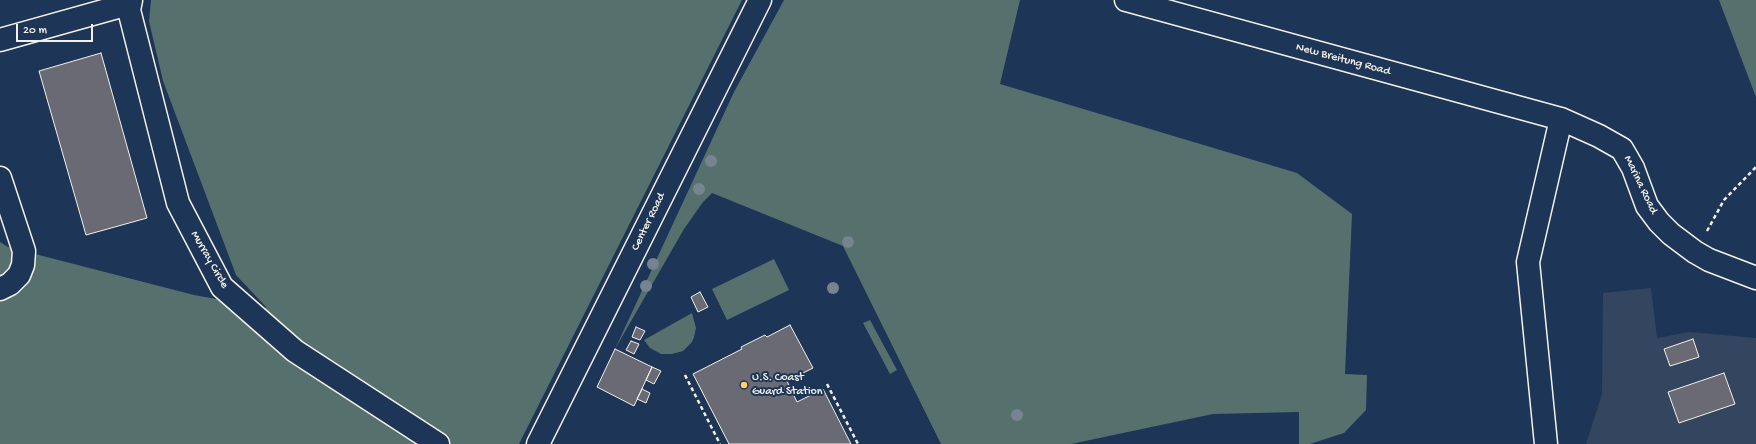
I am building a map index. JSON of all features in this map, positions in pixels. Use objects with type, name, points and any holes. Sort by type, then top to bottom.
[{"type":"street","name":"Center Road","points":[[538,444],[760,0]]},
{"type":"street","name":"New Breitung Road","points":[[1126,0],[1562,119]]},
{"type":"street","points":[[0,40],[127,4]]},
{"type":"street","name":"Murray Circle","points":[[127,4],[178,203],[222,288],[295,351],[438,444]]},
{"type":"street","name":"Marina Road","points":[[1562,119],[1599,136],[1622,149],[1633,168],[1647,206],[1658,222],[1695,252],[1709,260],[1756,278]]},
{"type":"street","points":[[1546,444],[1528,262],[1545,183],[1562,119]]},
{"type":"street","points":[[0,178],[24,251],[23,265],[19,275],[10,284],[0,289]]},
{"type":"path","points":[[1695,252],[1724,200],[1756,167]]},
{"type":"path","points":[[685,375],[720,444]]},
{"type":"path","points":[[827,384],[858,444]]},
{"type":"shaded area","points":[[1651,288],[1657,338],[1689,332],[1756,338],[1756,444],[1586,444],[1602,394],[1603,293]]},
{"type":"green space","points":[[151,0],[742,0],[519,444],[0,444],[0,242],[8,247],[194,295],[267,308],[236,275],[163,81],[149,21]]},
{"type":"green space","points":[[784,0],[1020,0],[1000,84],[1297,173],[1352,214],[1345,374],[1367,375],[1366,410],[1344,433],[1310,444],[1299,444],[1299,412],[1213,414],[1071,444],[941,444],[843,246],[712,193],[703,202],[684,229],[615,349],[734,92]]},
{"type":"green space","points":[[1719,0],[1756,0],[1756,97]]},
{"type":"green space","points":[[774,259],[789,290],[727,320],[712,289]]},
{"type":"green space","points":[[692,313],[696,328],[694,337],[692,342],[683,351],[672,354],[661,354],[650,348],[644,340]]},
{"type":"green space","points":[[870,320],[897,370],[890,374],[863,323]]},
{"type":"building","points":[[101,53],[147,218],[86,235],[39,71]]},
{"type":"building","points":[[700,292],[708,307],[698,312],[691,297]]},
{"type":"building","name":"U.S. Coast Guard Station","points":[[790,325],[813,368],[787,381],[797,402],[823,389],[851,444],[729,444],[693,374],[742,349],[741,347],[765,335],[767,337]]},
{"type":"building","points":[[636,327],[645,331],[640,340],[632,337]]},
{"type":"building","points":[[1693,339],[1699,357],[1670,366],[1664,349]]},
{"type":"building","points":[[631,341],[639,344],[634,354],[626,350]]},
{"type":"building","points":[[615,349],[652,367],[634,406],[597,387]]},
{"type":"building","points":[[652,367],[661,371],[654,384],[646,380]]},
{"type":"building","points":[[1724,373],[1735,404],[1679,423],[1668,392]]},
{"type":"building","points":[[642,389],[650,393],[646,403],[637,399]]},
{"type":"place","name":"U.S. Coast Guard Station","points":[[744,385]]}]
